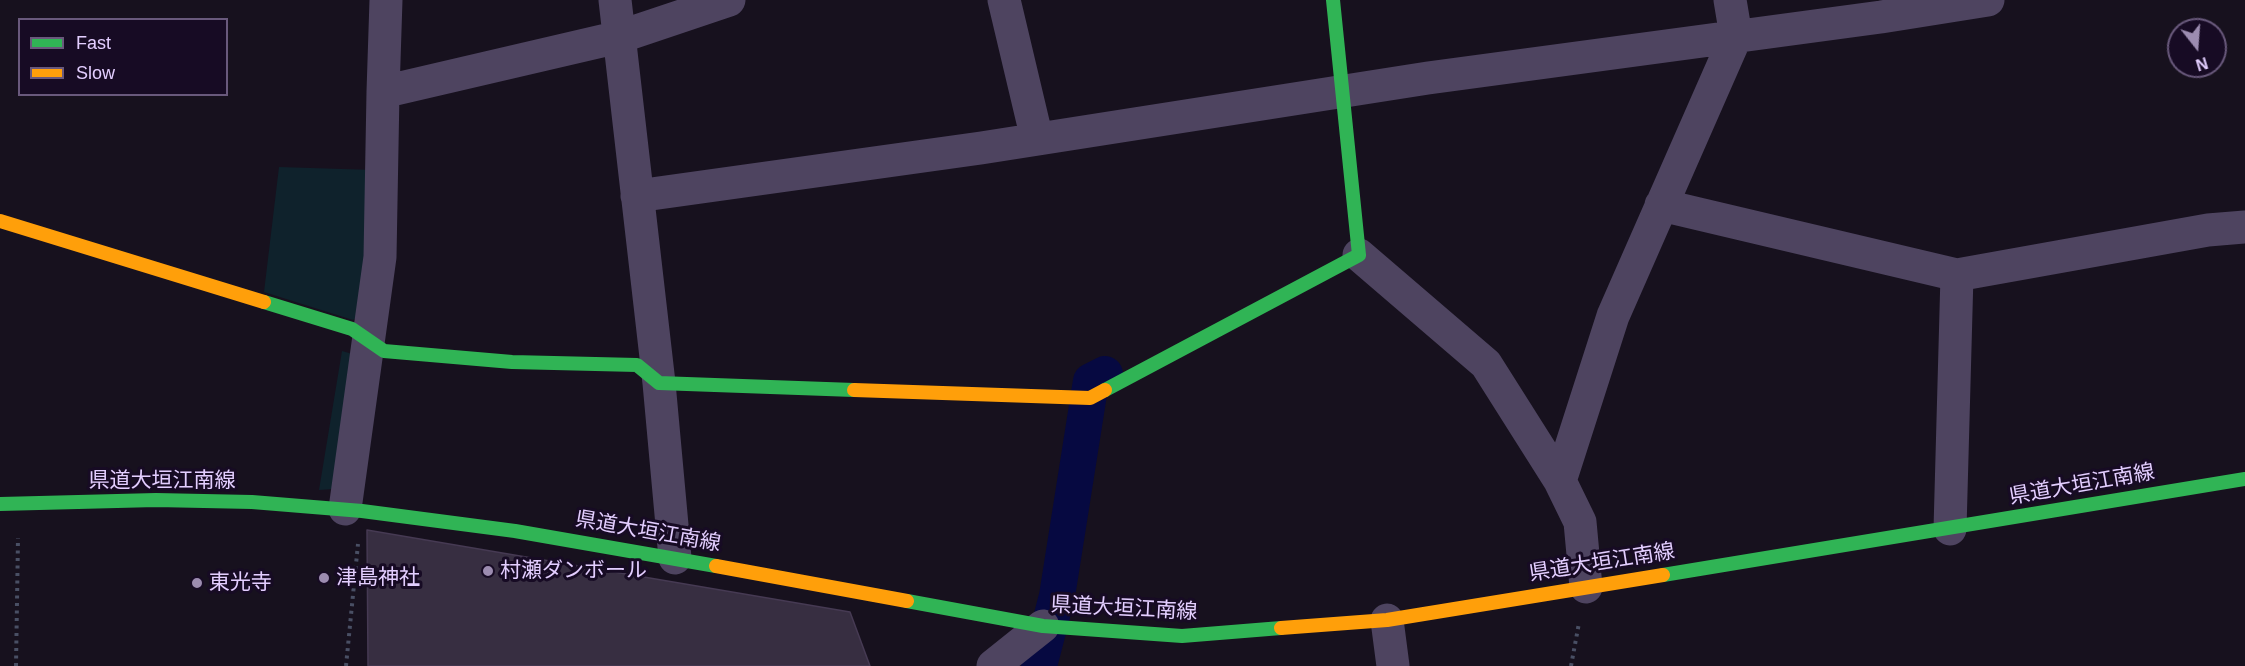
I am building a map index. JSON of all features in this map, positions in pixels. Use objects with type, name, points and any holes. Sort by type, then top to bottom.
[{"type":"main road","points":[[0,221],[352,329],[384,351],[512,362],[637,365],[659,382],[1090,398],[1359,255],[1333,0]]},
{"type":"main road","name":"県道大垣江南線","points":[[0,504],[156,500],[252,502],[353,510],[515,531],[1043,626],[1182,636],[1387,620],[2245,479]]},
{"type":"street","points":[[353,510],[367,339],[380,257],[382,92],[386,0]]},
{"type":"street","points":[[615,0],[659,382],[675,558]]},
{"type":"street","points":[[382,92],[620,37],[729,0]]},
{"type":"street","points":[[1005,0],[1037,139]]},
{"type":"street","points":[[1560,481],[1612,316],[1736,36],[1730,0]]},
{"type":"street","points":[[637,196],[1037,139],[1343,91],[1881,17],[1988,0]]},
{"type":"street","points":[[1661,205],[1957,275],[2208,230],[2245,227]]},
{"type":"street","points":[[1359,255],[1486,364],[1560,481],[1580,522],[1586,587]]},
{"type":"street","points":[[1950,528],[1957,275]]},
{"type":"street","points":[[1387,620],[1393,666]]},
{"type":"street","points":[[993,666],[1043,626]]},
{"type":"path","points":[[16,666],[18,504]]},
{"type":"path","points":[[346,666],[353,510]]},
{"type":"path","points":[[1571,666],[1586,587]]},
{"type":"shaded area","points":[[279,167],[374,170],[366,311],[353,320],[264,292]]},
{"type":"shaded area","points":[[342,351],[356,355],[333,489],[319,490]]},
{"type":"building","name":"村瀬ダンボール","points":[[367,530],[850,612],[870,666],[368,666]]},
{"type":"waterway","points":[[1039,666],[1057,596],[1091,381],[1105,374]]},
{"type":"traffic: fast","points":[[1105,390],[1359,255],[1333,0]]},
{"type":"traffic: fast","points":[[264,302],[352,329],[384,351],[512,362],[637,365],[659,383],[854,390]]},
{"type":"traffic: fast","points":[[1663,575],[2245,479]]},
{"type":"traffic: fast","points":[[0,504],[156,500],[252,502],[362,511],[515,531],[716,566]]},
{"type":"traffic: fast","points":[[907,601],[1043,626],[1182,636],[1281,628]]},
{"type":"traffic: slow","points":[[0,221],[264,302]]},
{"type":"traffic: slow","points":[[854,390],[1090,398],[1105,390]]},
{"type":"traffic: slow","points":[[716,566],[907,601]]},
{"type":"traffic: slow","points":[[1281,628],[1387,620],[1663,575]]},
{"type":"place","name":"村瀬ダンボール","points":[[488,571]]},
{"type":"place","name":"津島神社","points":[[324,578]]},
{"type":"place","name":"東光寺","points":[[197,583]]}]
